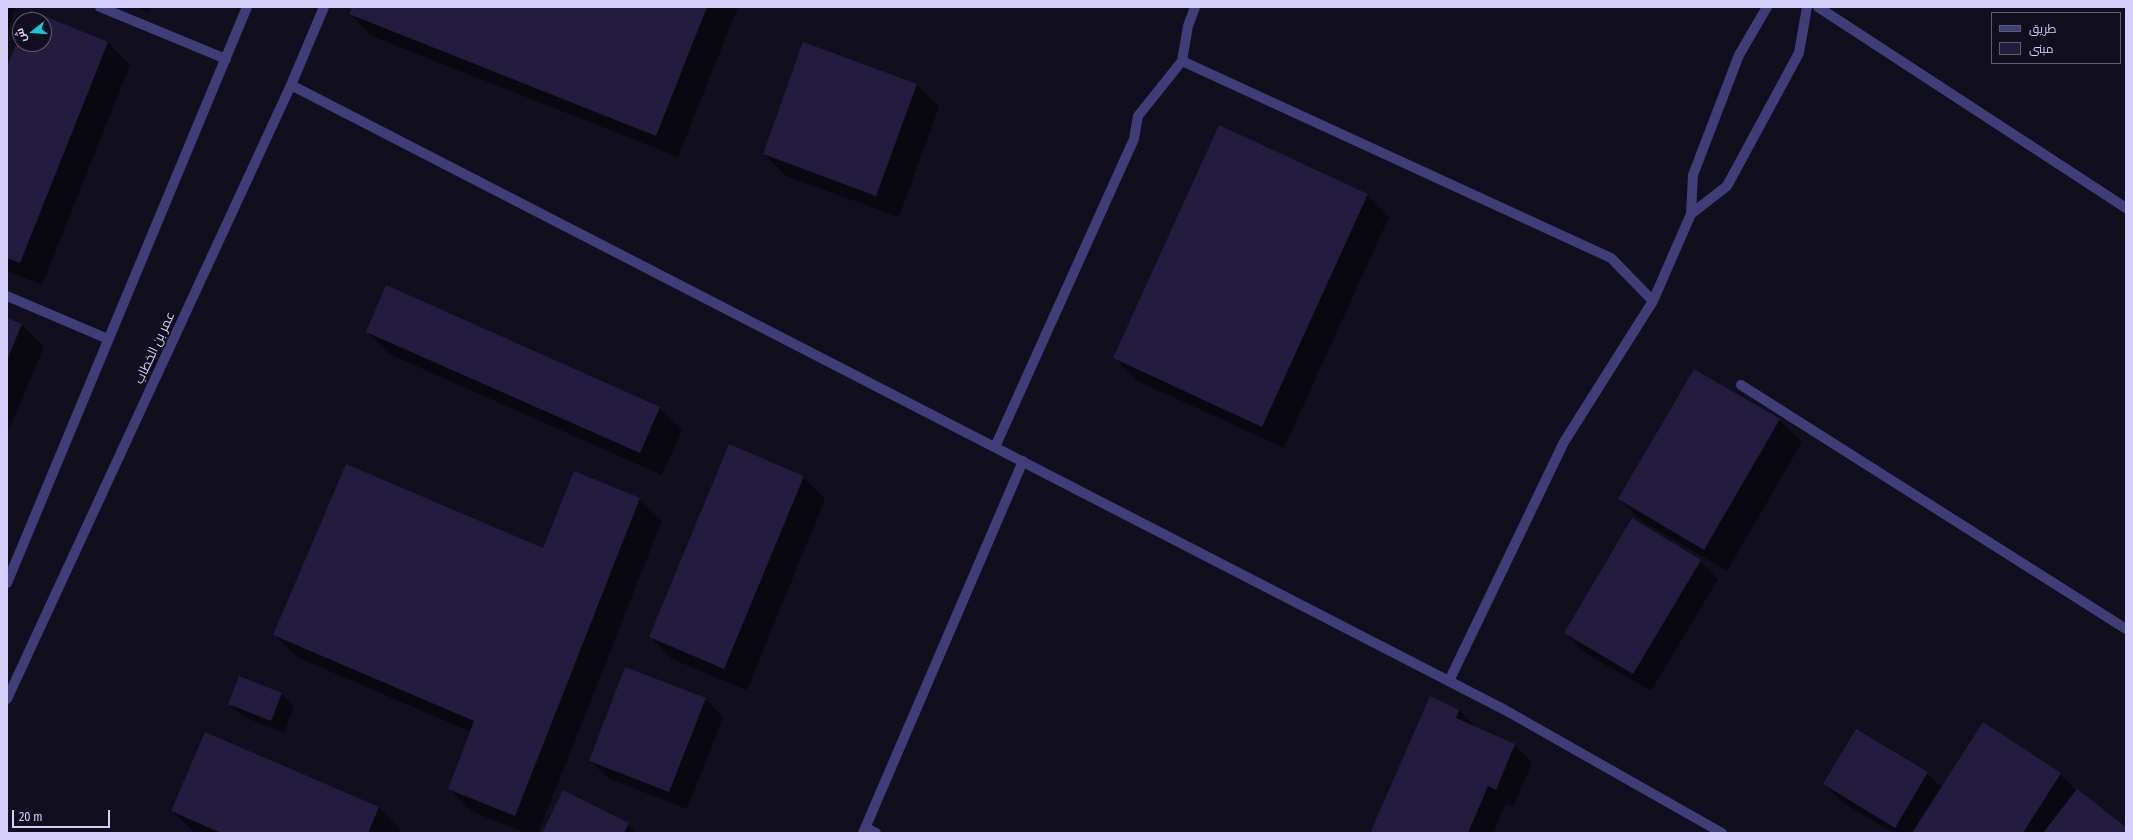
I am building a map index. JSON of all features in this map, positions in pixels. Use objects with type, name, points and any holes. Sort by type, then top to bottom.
[{"type":"street","points":[[100,7],[226,59]]},
{"type":"street","points":[[7,583],[248,7]]},
{"type":"street","name":"عمر بن الخطاب","points":[[7,699],[291,85],[324,7]]},
{"type":"street","points":[[995,447],[1134,140],[1138,116],[1182,61],[1188,26],[1196,7]]},
{"type":"street","points":[[1449,681],[1564,442],[1654,301],[1691,214],[1693,175],[1739,55],[1767,7]]},
{"type":"street","points":[[1691,214],[1727,186],[1799,53],[1807,7]]},
{"type":"street","points":[[1818,7],[2126,208]]},
{"type":"street","points":[[1182,61],[1611,258],[1654,301]]},
{"type":"street","points":[[291,85],[1505,710],[1722,833]]},
{"type":"street","points":[[7,296],[108,340]]},
{"type":"street","points":[[1741,386],[2126,629]]},
{"type":"street","points":[[876,833],[864,830],[1023,461]]},
{"type":"building","points":[[352,7],[707,7],[656,136],[349,14]]},
{"type":"building","points":[[52,19],[108,42],[20,263],[7,258],[7,67],[13,52],[52,52]]},
{"type":"building","points":[[803,42],[917,84],[876,196],[763,154]]},
{"type":"building","points":[[1219,125],[1368,194],[1262,427],[1113,358]]},
{"type":"building","points":[[386,285],[660,407],[640,453],[366,332]]},
{"type":"building","points":[[7,318],[22,324],[7,360]]},
{"type":"building","points":[[1694,369],[1780,419],[1704,550],[1618,499]]},
{"type":"building","points":[[729,444],[804,476],[724,669],[649,637]]},
{"type":"building","points":[[346,464],[543,548],[574,471],[640,498],[515,816],[448,789],[474,721],[273,635]]},
{"type":"building","points":[[1632,518],[1701,560],[1633,674],[1564,633]]},
{"type":"building","points":[[625,667],[706,698],[669,792],[589,761]]},
{"type":"building","points":[[239,676],[282,693],[271,721],[228,704]]},
{"type":"building","points":[[1430,696],[1459,710],[1456,718],[1515,744],[1496,790],[1488,786],[1468,833],[1375,833],[1371,831]]},
{"type":"building","points":[[1983,722],[2061,773],[2023,833],[1912,833]]},
{"type":"building","points":[[1856,729],[1928,772],[1895,828],[1823,784]]},
{"type":"building","points":[[205,732],[379,807],[368,833],[221,833],[171,811]]},
{"type":"building","points":[[2077,789],[2126,827],[2126,833],[2043,833]]},
{"type":"building","points":[[563,790],[629,823],[624,833],[542,833]]}]
